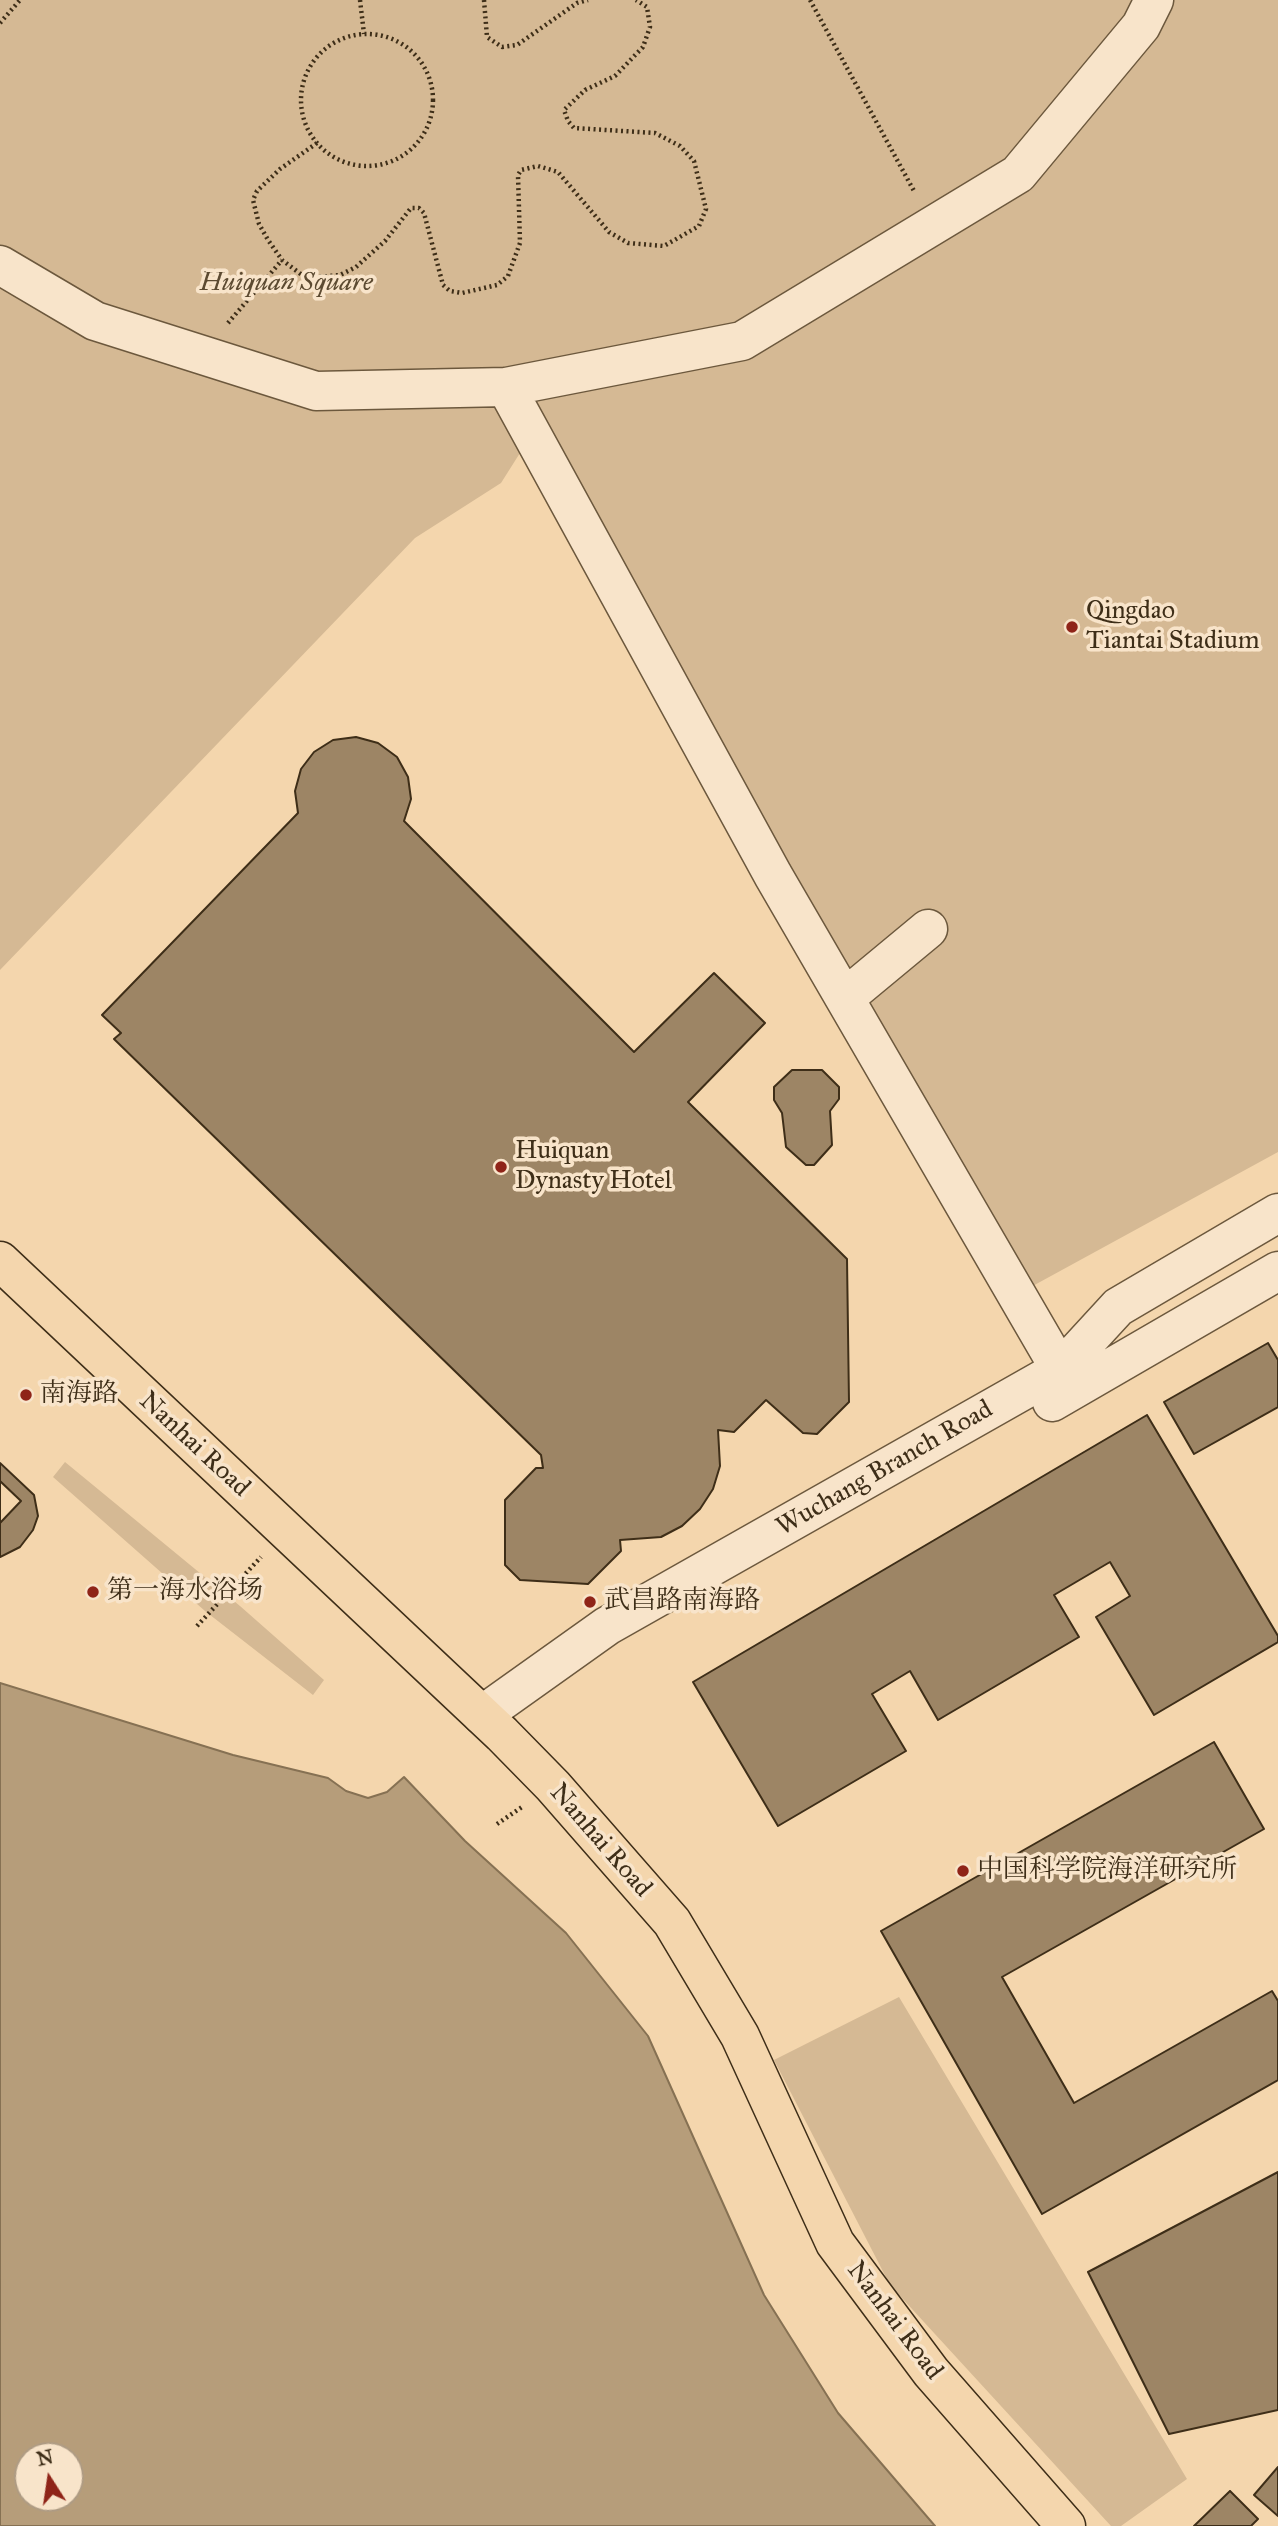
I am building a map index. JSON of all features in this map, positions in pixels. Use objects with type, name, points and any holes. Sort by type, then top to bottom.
[{"type":"main road","name":"Nanhai Road","points":[[0,1261],[492,1724],[552,1786],[671,1922],[740,2036],[835,2243],[931,2372],[1066,2526]]},
{"type":"street","points":[[0,265],[95,321],[316,391],[506,387],[742,341],[1018,174],[1141,26],[1154,0]]},
{"type":"street","points":[[506,387],[773,875],[1066,1380]]},
{"type":"street","points":[[846,997],[928,929]]},
{"type":"street","name":"Wuchang Branch Road","points":[[1066,1380],[1118,1307],[1278,1213]]},
{"type":"street","name":"Wuchang Branch Road","points":[[492,1724],[607,1626],[1066,1380],[1278,1271]]},
{"type":"path","points":[[0,23],[20,0]]},
{"type":"path","points":[[360,0],[364,34]]},
{"type":"path","points":[[484,0],[487,37],[502,47],[517,46],[577,3],[588,0]]},
{"type":"path","points":[[317,143],[280,169],[257,191],[253,200],[259,224],[282,260],[306,278],[340,275],[356,267],[385,241],[411,208],[419,208],[424,214],[443,285],[450,291],[462,293],[498,285],[508,276],[520,243],[518,175],[521,170],[538,166],[558,172],[609,232],[628,243],[664,246],[699,226],[706,209],[702,183],[694,161],[680,146],[644,131],[574,128],[564,110],[585,90],[615,76],[643,47],[650,27],[648,7],[636,0]]},
{"type":"path","points":[[810,0],[933,226]]},
{"type":"path","points":[[364,34],[395,40],[420,60],[430,78],[434,100],[430,121],[420,140],[404,155],[384,164],[362,166],[340,160],[317,143],[308,131],[301,109],[302,87],[309,66],[324,49],[342,38],[364,34]]},
{"type":"path","points":[[225,362],[223,330],[282,260]]},
{"type":"path","points":[[197,1626],[286,1531]]},
{"type":"green space","name":"Huiquan Square","points":[[0,0],[1278,0],[1278,1152],[1018,1294],[532,434],[501,483],[415,538],[0,970]]},
{"type":"green space","points":[[65,1462],[240,1606],[324,1680],[313,1695],[205,1611],[53,1477]]},
{"type":"green space","points":[[899,1997],[1187,2479],[1121,2526],[1111,2526],[890,2285],[774,2060]]},
{"type":"shaded area","points":[[0,1683],[233,1755],[328,1778],[346,1791],[368,1798],[387,1792],[404,1777],[465,1841],[566,1933],[648,2036],[764,2295],[838,2413],[935,2526],[0,2526]]},
{"type":"building","name":"Huiquan Dynasty Hotel","points":[[356,737],[378,743],[397,757],[408,777],[411,799],[404,821],[634,1052],[714,973],[765,1023],[688,1102],[847,1259],[849,1402],[817,1434],[803,1433],[766,1400],[734,1432],[718,1430],[720,1466],[713,1489],[700,1509],[682,1526],[661,1537],[620,1540],[621,1551],[588,1584],[520,1580],[505,1565],[505,1500],[536,1468],[543,1468],[541,1455],[114,1039],[121,1033],[102,1015],[298,813],[295,791],[301,769],[314,752],[333,740]]},
{"type":"building","points":[[792,1070],[822,1070],[839,1087],[839,1099],[830,1111],[832,1145],[814,1165],[806,1165],[786,1147],[782,1113],[774,1100],[774,1087]]},
{"type":"building","points":[[1268,1343],[1278,1360],[1278,1407],[1194,1454],[1164,1402]]},
{"type":"building","points":[[1147,1415],[1278,1636],[1278,1642],[1154,1715],[1096,1617],[1130,1596],[1110,1562],[1054,1595],[1079,1637],[938,1720],[910,1671],[872,1694],[906,1751],[778,1826],[693,1682]]},
{"type":"building","points":[[0,1463],[34,1495],[38,1516],[33,1530],[20,1547],[0,1557]]},
{"type":"building","points":[[0,1481],[21,1501],[0,1523]]},
{"type":"building","name":"中国科学院海洋研究所","points":[[1214,1742],[1264,1829],[1002,1977],[1074,2103],[1272,1991],[1278,2001],[1278,2080],[1042,2214],[881,1931]]},
{"type":"building","points":[[1278,2172],[1278,2410],[1169,2434],[1088,2272]]},
{"type":"building","points":[[1278,2467],[1278,2516],[1254,2495]]},
{"type":"building","points":[[1230,2491],[1258,2519],[1251,2526],[1194,2526]]},
{"type":"place","name":"Qingdao Tiantai Stadium","points":[[1072,627]]},
{"type":"place","name":"Huiquan Dynasty Hotel","points":[[501,1167]]},
{"type":"place","name":"南海路","points":[[26,1395]]},
{"type":"place","name":"第一海水浴场","points":[[93,1592]]},
{"type":"place","name":"武昌路南海路","points":[[590,1602]]},
{"type":"place","name":"中国科学院海洋研究所","points":[[963,1871]]}]
